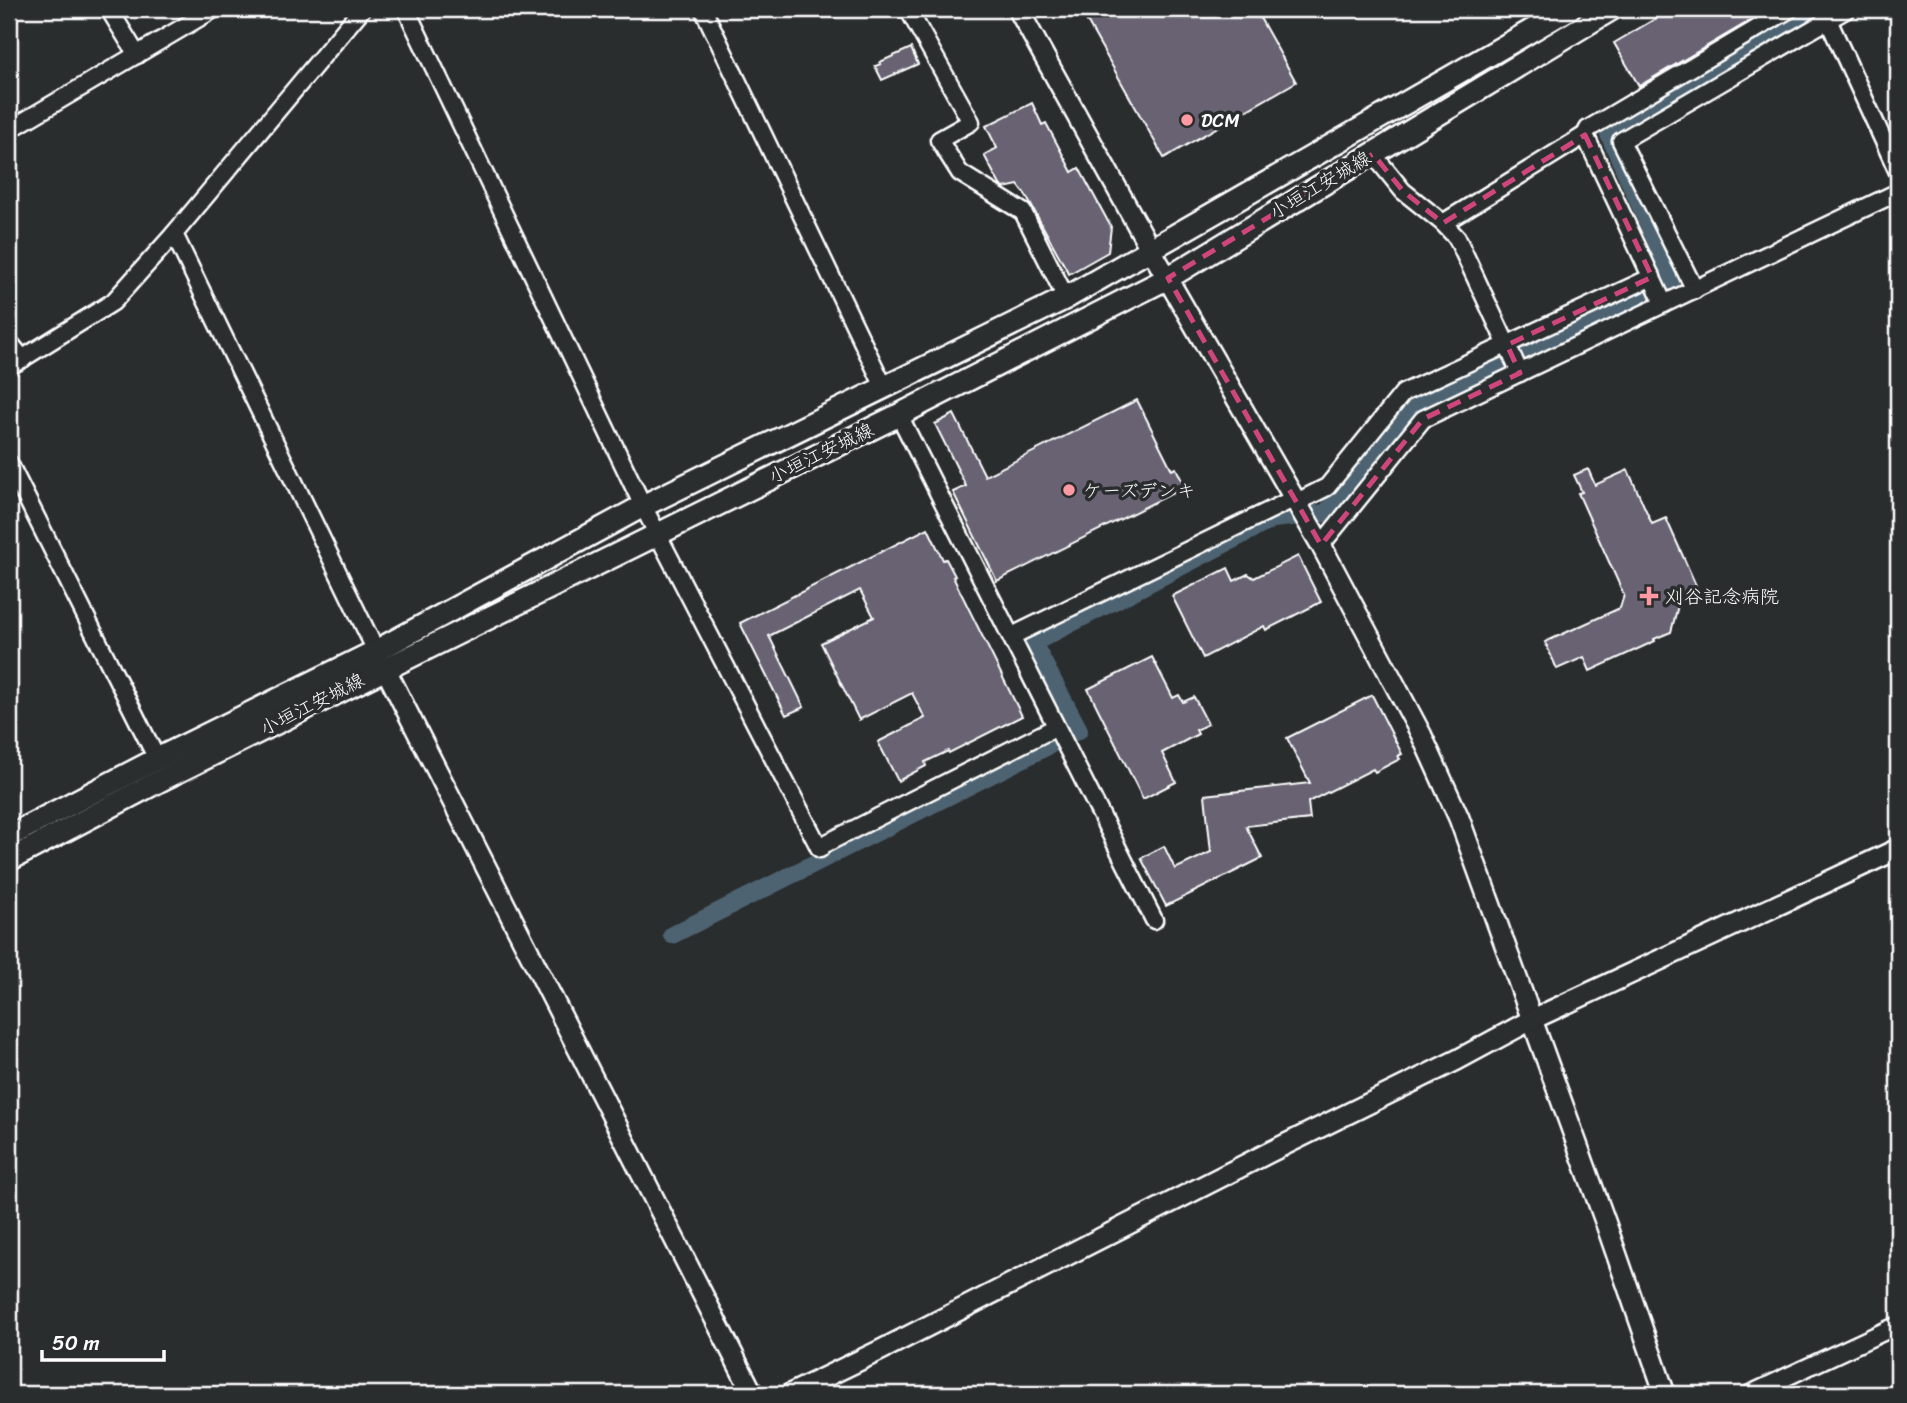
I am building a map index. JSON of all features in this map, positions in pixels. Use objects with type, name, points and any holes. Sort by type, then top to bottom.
[{"type":"main road","name":"小垣江安城線","points":[[9,860],[381,659],[643,506],[1066,298],[1569,9]]},
{"type":"main road","name":"小垣江安城線","points":[[9,836],[157,759],[657,533],[899,415],[1167,278],[1612,9]]},
{"type":"street","points":[[109,9],[137,55]]},
{"type":"street","points":[[9,130],[214,9]]},
{"type":"street","points":[[9,367],[113,302],[174,234],[362,9]]},
{"type":"street","points":[[406,9],[643,506],[819,848],[1056,727]]},
{"type":"street","points":[[704,9],[885,389]]},
{"type":"street","points":[[910,9],[971,121],[939,140],[960,173],[1023,212],[1066,298]]},
{"type":"street","points":[[1018,9],[1151,250],[1321,545],[1421,734],[1459,818],[1665,1394]]},
{"type":"street","points":[[1443,223],[1584,135],[1588,129],[1790,9]]},
{"type":"street","points":[[1695,290],[1621,141],[1826,16],[1847,9]]},
{"type":"street","points":[[1826,16],[1898,172]]},
{"type":"street","points":[[1584,135],[1664,304]]},
{"type":"street","points":[[1373,153],[1403,191],[1443,223],[1457,238],[1520,372]]},
{"type":"street","points":[[1321,545],[1423,419],[1898,192]]},
{"type":"street","points":[[174,234],[381,659],[753,1394]]},
{"type":"street","points":[[1012,636],[1327,487],[1404,393],[1653,278]]},
{"type":"street","points":[[9,342],[23,359]]},
{"type":"street","points":[[899,415],[1154,920]]},
{"type":"street","points":[[9,463],[157,759]]},
{"type":"street","points":[[790,1394],[1457,1060],[1531,1020],[1898,849]]},
{"type":"street","points":[[1750,1394],[1898,1325]]},
{"type":"highlighted area","points":[[1585,135],[1652,277],[1507,345],[1520,373],[1423,419],[1321,545],[1168,278],[1373,154],[1403,191],[1443,223]]},
{"type":"building","name":"DCM","points":[[1080,9],[1255,9],[1296,82],[1164,158]]},
{"type":"building","points":[[1672,9],[1770,9],[1639,86],[1614,43]]},
{"type":"building","points":[[911,48],[918,64],[882,80],[875,66]]},
{"type":"building","points":[[1032,103],[1042,125],[1046,123],[1072,172],[1079,168],[1111,227],[1108,252],[1069,274],[1025,194],[1018,185],[1004,188],[1000,185],[984,155],[997,148],[986,126]]},
{"type":"building","name":"ケーズデンキ","points":[[1137,400],[1172,470],[1176,468],[1185,487],[997,581],[953,492],[966,486],[935,424],[954,414],[985,476]]},
{"type":"building","points":[[1588,469],[1595,485],[1628,470],[1652,524],[1666,518],[1698,590],[1680,598],[1671,632],[1654,639],[1655,641],[1590,671],[1584,657],[1557,669],[1545,642],[1620,608],[1624,595],[1578,493],[1582,492],[1574,475]]},
{"type":"building","points":[[928,528],[943,560],[946,559],[955,576],[953,577],[1022,716],[949,753],[948,751],[925,762],[926,766],[898,781],[878,742],[925,718],[912,693],[859,720],[821,643],[874,617],[860,590],[769,636],[804,707],[786,715],[740,623]]},
{"type":"building","points":[[1298,556],[1321,602],[1266,630],[1264,626],[1203,658],[1172,596],[1228,568],[1234,581],[1248,574],[1254,578]]},
{"type":"building","points":[[1152,657],[1173,698],[1179,695],[1183,702],[1194,697],[1208,724],[1196,730],[1198,734],[1162,753],[1176,782],[1143,799],[1088,689]]},
{"type":"building","points":[[1372,695],[1402,754],[1398,756],[1400,759],[1375,772],[1373,769],[1308,802],[1310,819],[1246,826],[1262,858],[1166,906],[1141,858],[1164,846],[1175,869],[1211,852],[1205,795],[1310,783],[1287,738]]},
{"type":"waterway","points":[[1075,732],[1079,730],[1033,643],[1273,519],[1326,513],[1413,406],[1673,279],[1608,132],[1815,9]]},
{"type":"waterway","points":[[672,935],[1050,745]]},
{"type":"place","name":"DCM","points":[[1187,120]]},
{"type":"place","name":"ケーズデンキ","points":[[1069,490]]},
{"type":"place","name":"刈谷記念病院","points":[[1649,596]]}]
